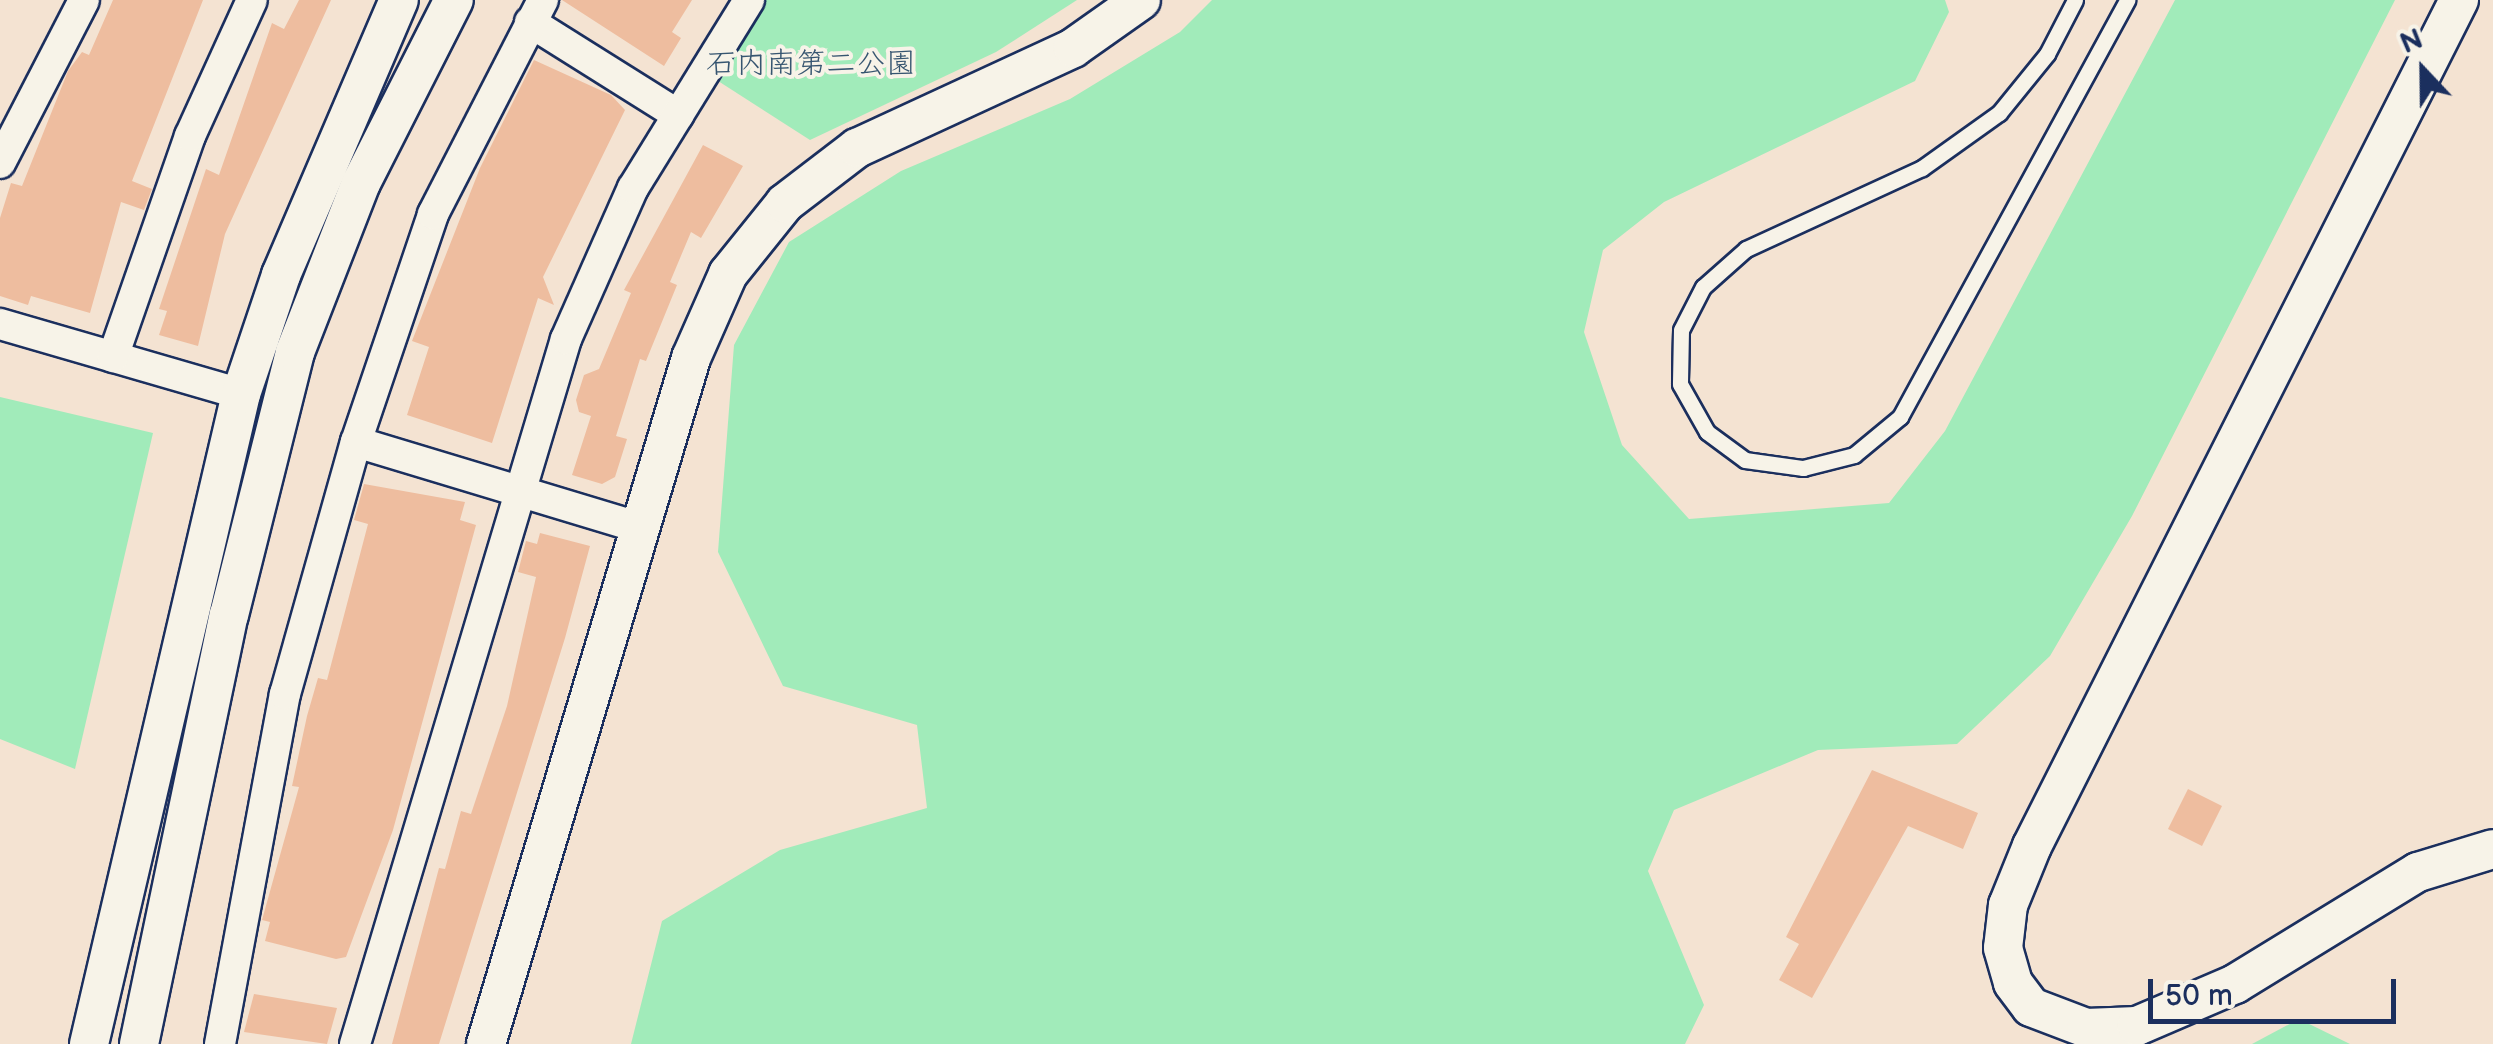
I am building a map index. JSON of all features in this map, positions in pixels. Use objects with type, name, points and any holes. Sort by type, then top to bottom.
[{"type":"street","points":[[0,163],[84,0]]},
{"type":"street","points":[[113,357],[190,136],[252,0]]},
{"type":"street","points":[[89,1044],[241,394],[288,257],[398,0]]},
{"type":"street","points":[[139,1044],[228,615],[295,352],[360,183],[454,0]]},
{"type":"street","points":[[355,1044],[566,339],[633,188],[749,0]]},
{"type":"street","points":[[486,1044],[707,316],[785,203],[857,148],[1073,48],[1141,0]]},
{"type":"street","points":[[2458,0],[2032,846],[2008,905],[2004,948],[2013,984],[2031,1006],[2086,1028],[2137,1026],[2235,984],[2418,872],[2493,849]]},
{"type":"street","points":[[220,1044],[285,694],[356,442],[433,214],[536,11],[678,115]]},
{"type":"street","points":[[0,324],[241,394]]},
{"type":"street","points":[[356,442],[640,528]]},
{"type":"lane","points":[[2075,0],[2047,54],[1999,113],[1922,168],[1746,249],[1703,287],[1681,330],[1680,384],[1707,432],[1745,460],[1803,468],[1854,455],[1900,417],[2127,0]]},
{"type":"green space","name":"石内南第二公園","points":[[765,0],[1077,0],[996,52],[810,140],[715,79]]},
{"type":"green space","points":[[1212,0],[1945,0],[1949,12],[1915,81],[1664,202],[1603,250],[1584,332],[1622,445],[1689,519],[1889,503],[1945,431],[2175,0],[2395,0],[2132,516],[2050,656],[1957,744],[1818,750],[1674,810],[1648,871],[1704,1005],[1685,1044],[631,1044],[662,921],[780,850],[927,808],[917,725],[783,686],[718,552],[734,345],[789,242],[901,171],[1070,99],[1180,32]]},
{"type":"green space","points":[[0,397],[153,433],[75,769],[0,739]]},
{"type":"green space","points":[[2299,1019],[2350,1044],[2252,1044]]},
{"type":"building","points":[[113,0],[203,0],[132,181],[152,189],[144,210],[121,202],[90,313],[31,296],[28,305],[0,296],[0,218],[11,183],[22,186],[68,71],[82,52],[89,55]]},
{"type":"building","points":[[299,0],[331,0],[225,234],[198,346],[159,335],[167,311],[159,309],[206,169],[219,175],[272,23],[284,29]]},
{"type":"building","points":[[562,0],[692,0],[672,32],[681,38],[664,66]]},
{"type":"building","points":[[534,60],[611,95],[625,110],[543,277],[554,305],[538,298],[492,443],[407,415],[429,347],[412,341],[480,168]]},
{"type":"building","points":[[703,145],[743,166],[701,238],[691,232],[670,282],[677,285],[646,361],[640,359],[616,436],[627,439],[615,477],[602,484],[572,475],[591,416],[579,412],[576,400],[584,375],[599,369],[631,293],[624,290]]},
{"type":"building","points":[[364,484],[465,502],[460,520],[476,525],[393,830],[346,957],[336,959],[265,941],[270,922],[262,920],[299,787],[292,786],[307,716],[318,678],[327,680],[368,524],[354,520]]},
{"type":"building","points":[[540,533],[590,546],[565,638],[439,1044],[392,1044],[439,868],[445,869],[461,811],[471,814],[507,706],[536,577],[518,572],[526,541],[537,544]]},
{"type":"building","points":[[1872,770],[1978,813],[1963,849],[1908,826],[1812,998],[1779,980],[1799,944],[1786,937]]},
{"type":"building","points":[[2188,789],[2222,806],[2202,846],[2168,829]]},
{"type":"building","points":[[254,994],[337,1008],[327,1044],[244,1032]]}]
